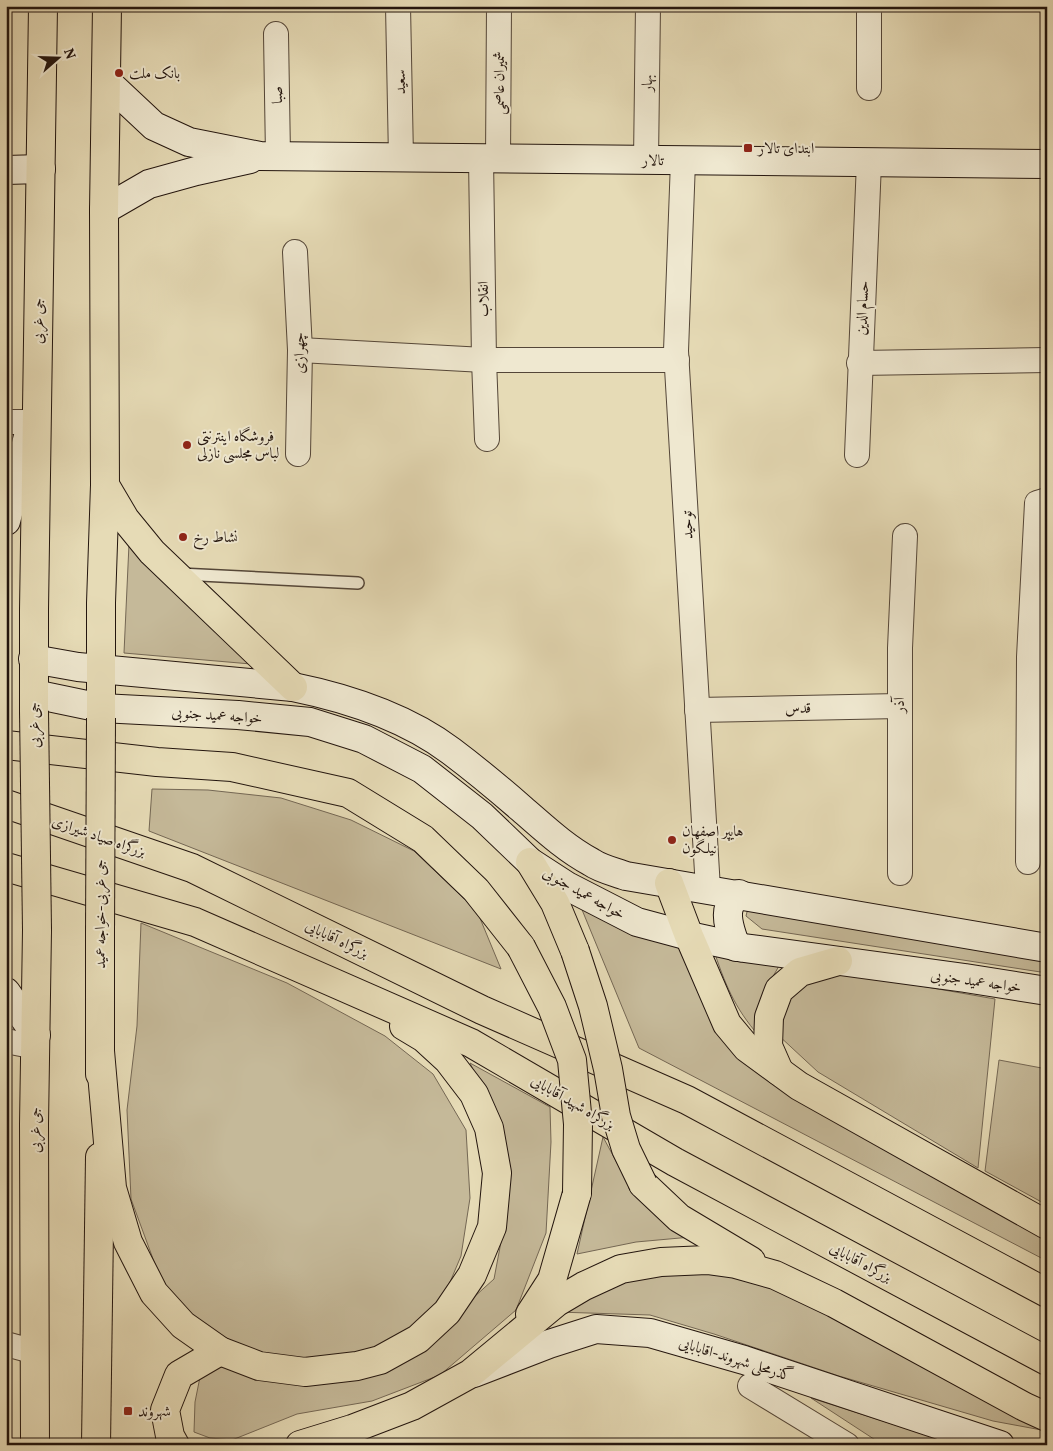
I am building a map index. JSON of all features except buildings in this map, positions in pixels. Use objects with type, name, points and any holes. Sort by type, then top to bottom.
[{"type":"main road","name":"جی غربی","points":[[35,1445],[37,930],[34,659],[25,415],[41,169],[43,6]]},
{"type":"main road","points":[[101,713],[101,603],[105,485],[104,210],[107,6]]},
{"type":"main road","points":[[106,81],[154,126],[189,142],[269,156]]},
{"type":"main road","points":[[104,210],[149,184],[196,170],[269,156]]},
{"type":"main road","name":"تالار","points":[[269,156],[1047,164]]},
{"type":"main road","points":[[6,170],[41,169]]},
{"type":"main road","points":[[6,521],[25,415]]},
{"type":"main road","points":[[105,485],[125,519],[152,552],[293,686]]},
{"type":"main road","name":"خواجه عمید جنوبی","points":[[34,659],[78,667],[293,686],[328,694],[404,722],[449,749],[560,842],[592,863],[626,876],[1047,948]]},
{"type":"main road","name":"خواجه عمید جنوبی","points":[[34,703],[101,713],[238,715],[310,722],[364,739],[422,769],[482,816],[530,862],[566,886],[637,922],[736,947],[1047,991]]},
{"type":"main road","name":"جی غربی-خواجه عمید","points":[[100,1051],[101,713]]},
{"type":"main road","points":[[6,745],[157,762],[232,767],[348,793],[423,839],[476,890],[521,947],[552,1007],[572,1060],[578,1124],[577,1193],[552,1280],[513,1338]]},
{"type":"main road","name":"بزرگراه صیاد شیرازی","points":[[6,804],[192,868]]},
{"type":"main road","points":[[530,862],[556,903],[575,951],[593,1006],[623,1141],[643,1184],[679,1218],[774,1275],[834,1303],[1047,1418]]},
{"type":"main road","points":[[6,866],[195,922],[314,974],[424,1038],[448,1060],[474,1094],[489,1128],[498,1174],[492,1227],[472,1275],[446,1312],[418,1339],[380,1360],[357,1366],[304,1372],[258,1366],[220,1351],[183,1325],[154,1292],[128,1242],[112,1188],[100,1051]]},
{"type":"main road","name":"بزرگراه آقابابایی","points":[[192,868],[482,1010],[687,1100],[1047,1292]]},
{"type":"main road","points":[[669,883],[689,936],[727,1024],[747,1048],[799,1086],[1047,1225]]},
{"type":"main road","points":[[736,947],[729,928],[728,915],[730,904],[740,894]]},
{"type":"main road","points":[[779,1071],[768,1046],[769,1017],[779,990],[800,972],[838,961]]},
{"type":"main road","name":"بزرگراه شهید آقابابایی","points":[[314,974],[471,1042],[675,1162]]},
{"type":"main road","points":[[6,992],[36,1041]]},
{"type":"main road","points":[[96,1445],[100,1051]]},
{"type":"main road","name":"بزرگراه آقابابایی","points":[[675,1162],[1047,1361]]},
{"type":"main road","points":[[300,1445],[352,1429],[412,1406],[470,1374],[557,1302],[584,1286],[621,1270],[661,1262],[707,1260],[736,1264],[774,1275]]},
{"type":"main road","name":"گذرمحلی شهروند-اقابابایی","points":[[470,1374],[549,1344],[596,1330],[650,1334],[744,1360],[1000,1445]]},
{"type":"main road","points":[[175,1445],[170,1436],[165,1410],[179,1375],[220,1351]]},
{"type":"street","name":"سعید","points":[[398,6],[401,158]]},
{"type":"street","name":"شمیران عاصمی","points":[[490,158],[499,6]]},
{"type":"street","name":"بهار","points":[[646,160],[648,6]]},
{"type":"street","points":[[869,6],[869,88]]},
{"type":"street","name":"صبا","points":[[269,156],[276,34]]},
{"type":"street","name":"انقلاب","points":[[487,439],[484,360],[490,158]]},
{"type":"street","name":"توحید","points":[[684,160],[677,360],[708,889]]},
{"type":"street","name":"حسام الدین","points":[[857,454],[859,363],[869,162]]},
{"type":"street","name":"چهرازی","points":[[295,252],[300,350],[298,454]]},
{"type":"street","points":[[300,350],[484,360],[677,360]]},
{"type":"street","points":[[859,363],[1047,360]]},
{"type":"street","points":[[1028,862],[1038,647],[1037,503],[1047,500]]},
{"type":"street","name":"آذر","points":[[900,873],[899,706],[905,536]]},
{"type":"street","name":"قدس","points":[[697,710],[899,706]]},
{"type":"street","points":[[6,1041],[36,1041]]},
{"type":"street","points":[[6,1344],[35,1352]]},
{"type":"street","points":[[750,1386],[847,1445]]},
{"type":"lane","points":[[174,573],[358,582]]},
{"type":"shaded area","points":[[129,544],[251,664],[124,653]]},
{"type":"shaded area","points":[[152,789],[208,790],[281,798],[351,820],[414,851],[477,911],[501,969],[149,831]]},
{"type":"shaded area","points":[[578,900],[686,948],[727,1041],[1047,1237],[1047,1261],[639,1048]]},
{"type":"shaded area","points":[[749,904],[1047,954],[1047,973],[762,929],[746,916]]},
{"type":"shaded area","points":[[141,923],[287,983],[385,1036],[433,1074],[466,1130],[470,1198],[461,1256],[445,1294],[426,1317],[389,1348],[342,1362],[281,1362],[212,1333],[163,1286],[131,1199],[127,1110],[137,1026]]},
{"type":"shaded area","points":[[713,948],[779,966],[764,992],[759,1036],[731,995]]},
{"type":"shaded area","points":[[836,971],[995,999],[978,1168],[818,1072],[777,1034],[791,989]]},
{"type":"shaded area","points":[[999,1060],[1047,1069],[1047,1205],[985,1171]]},
{"type":"shaded area","points":[[470,1063],[550,1107],[551,1142],[546,1233],[516,1310],[440,1375],[372,1401],[297,1414],[232,1440],[210,1438],[194,1432],[195,1402],[200,1377],[225,1362],[411,1354],[494,1279],[508,1205],[503,1135]]},
{"type":"shaded area","points":[[603,1137],[628,1183],[691,1237],[636,1242],[577,1254]]},
{"type":"shaded area","points":[[703,1265],[773,1279],[1047,1427],[1047,1431],[993,1421],[839,1376],[714,1334],[650,1315],[557,1312],[621,1275]]},
{"type":"shaded area","points":[[811,1398],[958,1445],[883,1445]]},
{"type":"place","name":"بانک ملت","points":[[119,73]]},
{"type":"place","name":"ابتدای تالار","points":[[748,148]]},
{"type":"place","name":"فروشگاه اینترنتی لباس مجلسی نازلی","points":[[187,445]]},
{"type":"place","name":"نشاط رخ","points":[[183,537]]},
{"type":"place","name":"هایپر اصفهان نیلگون","points":[[672,840]]},
{"type":"place","name":"شهروند","points":[[128,1411]]}]
